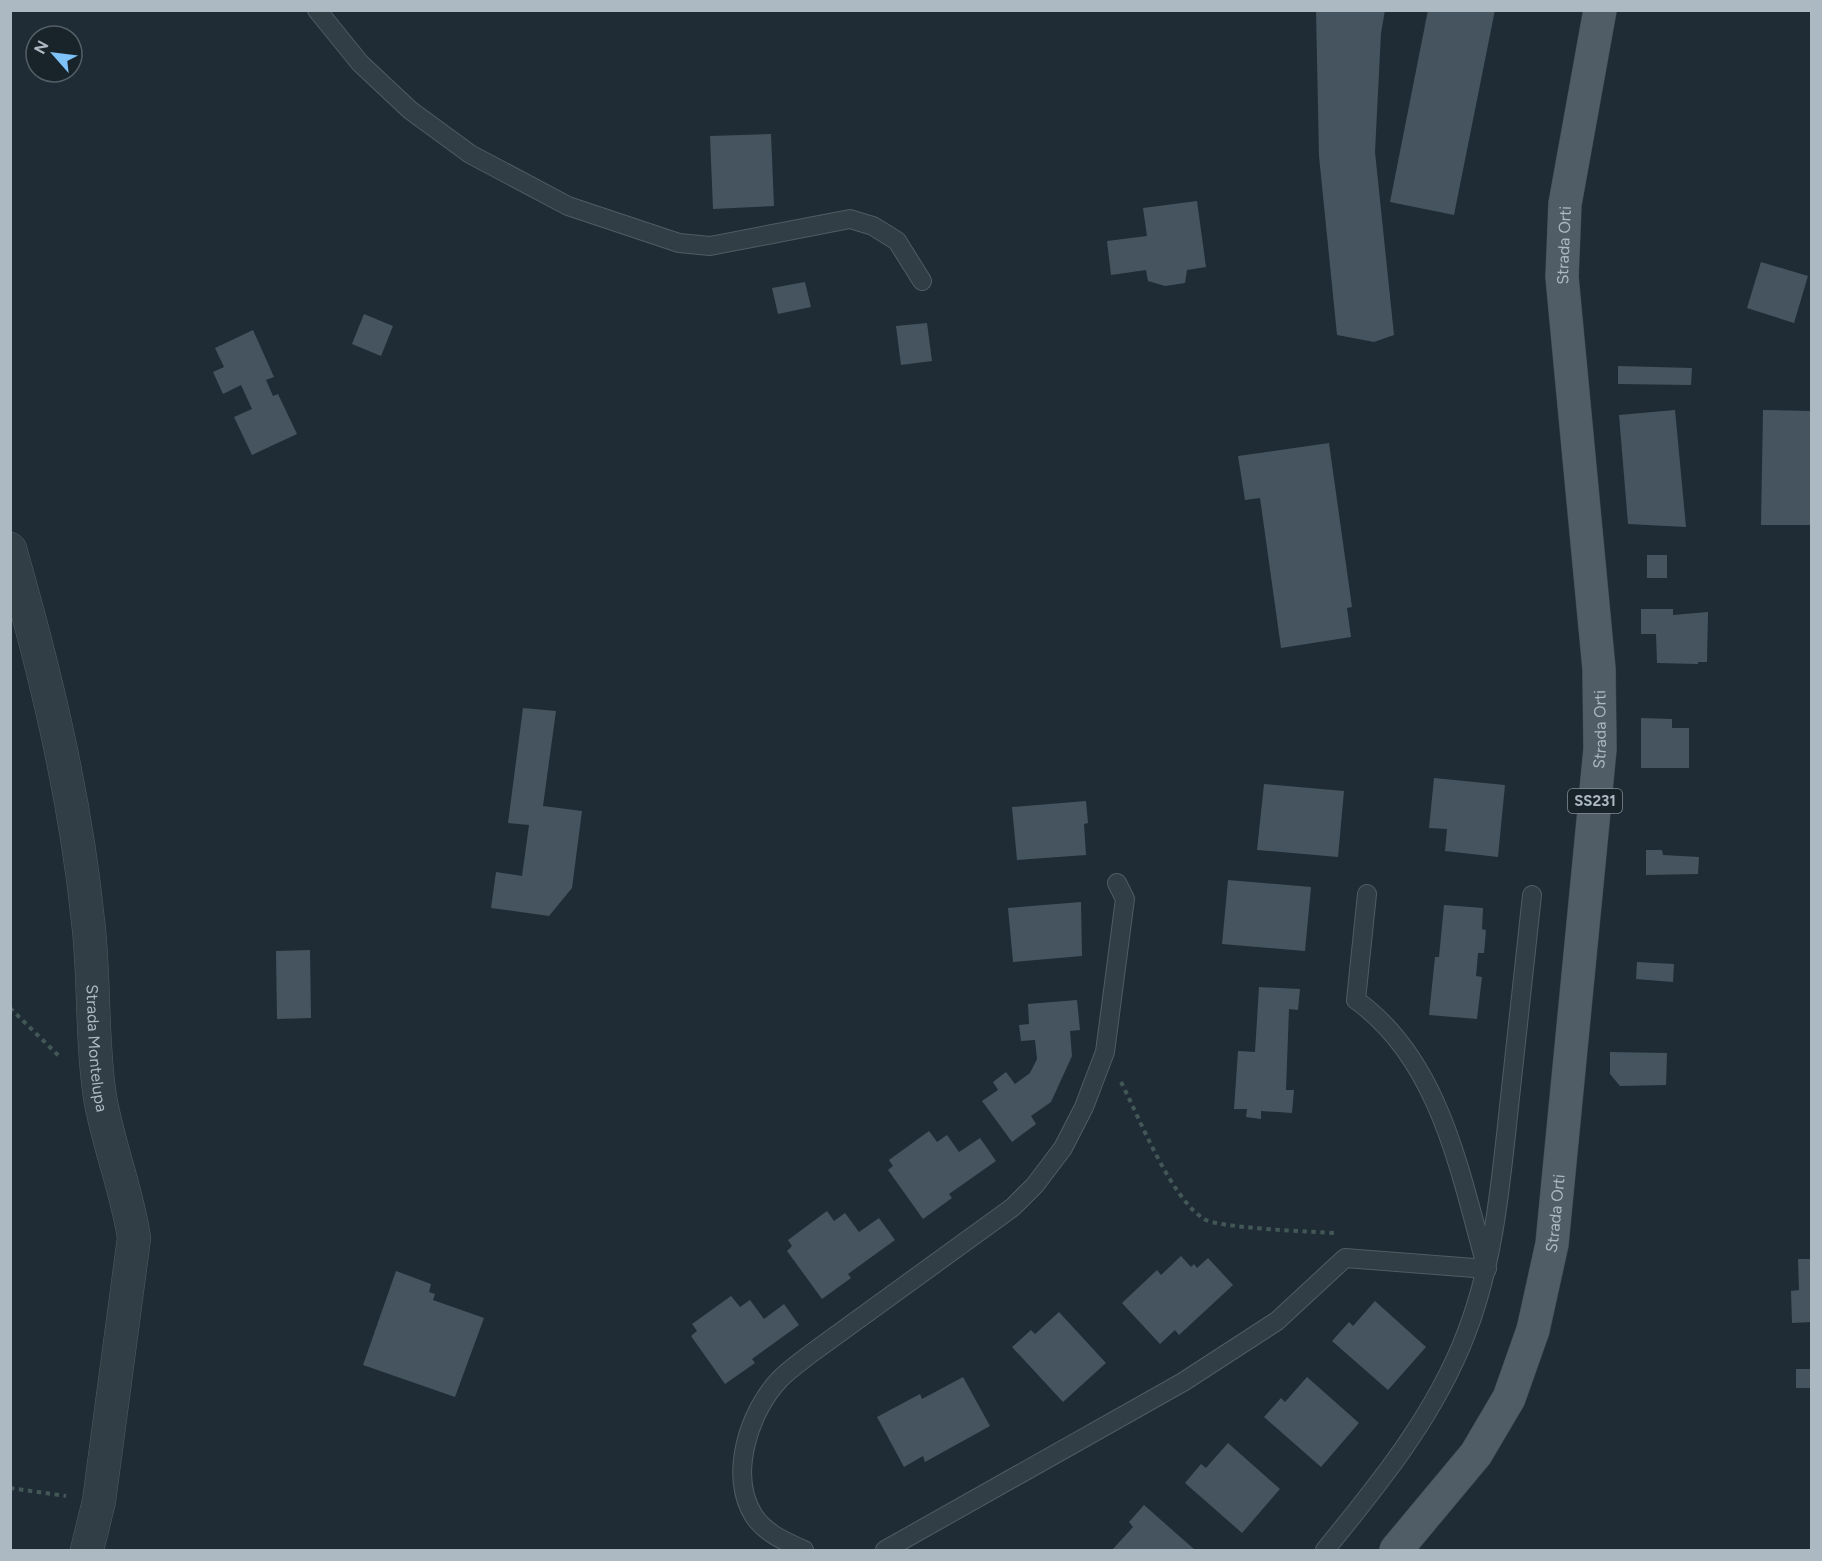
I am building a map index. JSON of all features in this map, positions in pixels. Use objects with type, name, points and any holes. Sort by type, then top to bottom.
[{"type":"main road","name":"Strada Orti","points":[[1396,1551],[1476,1454],[1509,1398],[1533,1330],[1552,1244],[1600,749],[1599,669],[1562,277],[1565,204],[1600,10]]},
{"type":"street","name":"Strada Montelupa","points":[[10,549],[37,640],[66,768],[88,921],[100,1097],[129,1200],[134,1238],[99,1501],[87,1551]]},
{"type":"lane","points":[[317,10],[360,63],[410,110],[470,154],[568,206],[680,243],[710,246],[850,219],[873,225],[897,241],[922,281]]},
{"type":"lane","points":[[804,1551],[779,1539],[754,1517],[743,1489],[742,1452],[754,1420],[779,1381],[809,1355],[1012,1206],[1035,1185],[1063,1148],[1084,1107],[1105,1052],[1125,899],[1117,883]]},
{"type":"lane","points":[[1366,894],[1356,1000],[1378,1016],[1404,1046],[1428,1086],[1448,1133],[1487,1269]]},
{"type":"lane","points":[[1325,1551],[1389,1469],[1440,1391],[1466,1335],[1487,1269],[1503,1161],[1532,895]]},
{"type":"lane","points":[[885,1551],[1183,1382],[1277,1321],[1345,1258],[1487,1269]]},
{"type":"path","points":[[10,1008],[100,1097]]},
{"type":"path","points":[[1105,1052],[1181,1199],[1205,1221],[1287,1231],[1342,1233]]},
{"type":"path","points":[[10,1488],[99,1501]]},
{"type":"building","points":[[1316,10],[1385,10],[1381,33],[1375,152],[1394,335],[1374,342],[1337,335],[1319,156]]},
{"type":"building","points":[[1428,10],[1495,10],[1454,215],[1390,202]]},
{"type":"building","points":[[771,134],[774,206],[713,209],[710,136]]},
{"type":"building","points":[[1197,201],[1206,267],[1187,270],[1185,283],[1165,286],[1148,281],[1146,270],[1111,275],[1107,241],[1147,236],[1143,208]]},
{"type":"building","points":[[1761,262],[1808,276],[1794,323],[1747,308]]},
{"type":"building","points":[[805,282],[811,307],[778,314],[772,288]]},
{"type":"building","points":[[364,314],[393,326],[381,356],[352,344]]},
{"type":"building","points":[[927,323],[932,361],[901,365],[896,326]]},
{"type":"building","points":[[253,330],[274,377],[266,380],[273,396],[278,394],[297,434],[252,455],[234,417],[252,409],[241,385],[223,394],[213,372],[224,367],[215,348]]},
{"type":"building","points":[[1618,366],[1692,368],[1691,385],[1618,384]]},
{"type":"building","points":[[1675,410],[1686,527],[1628,524],[1619,415]]},
{"type":"building","points":[[1763,410],[1812,411],[1812,525],[1761,525]]},
{"type":"building","points":[[1329,443],[1352,607],[1347,608],[1351,637],[1281,648],[1260,498],[1245,500],[1238,456]]},
{"type":"building","points":[[1647,555],[1667,555],[1667,578],[1647,578]]},
{"type":"building","points":[[1641,609],[1673,609],[1673,615],[1708,612],[1707,662],[1698,662],[1698,664],[1657,663],[1656,634],[1641,634]]},
{"type":"building","points":[[523,708],[556,711],[543,806],[582,811],[572,888],[549,916],[491,908],[496,872],[522,876],[529,825],[508,823]]},
{"type":"building","points":[[1641,718],[1672,719],[1672,728],[1689,728],[1689,768],[1641,768]]},
{"type":"building","points":[[1434,778],[1505,785],[1498,857],[1445,851],[1447,829],[1429,828]]},
{"type":"building","points":[[1264,784],[1344,791],[1338,857],[1257,850]]},
{"type":"building","points":[[1086,801],[1088,823],[1084,824],[1086,855],[1017,860],[1012,807]]},
{"type":"building","points":[[1646,850],[1662,850],[1663,855],[1699,857],[1698,874],[1646,875]]},
{"type":"building","points":[[1228,880],[1311,887],[1305,951],[1222,944]]},
{"type":"building","points":[[1081,902],[1082,956],[1013,962],[1008,908]]},
{"type":"building","points":[[1444,905],[1483,908],[1482,929],[1486,930],[1484,953],[1478,953],[1476,976],[1482,977],[1477,1019],[1429,1015],[1435,957],[1439,957]]},
{"type":"building","points":[[310,950],[311,1018],[277,1019],[276,951]]},
{"type":"building","points":[[1637,962],[1674,964],[1673,982],[1636,979]]},
{"type":"building","points":[[1259,987],[1300,989],[1298,1010],[1289,1009],[1286,1090],[1294,1090],[1292,1113],[1261,1111],[1261,1119],[1246,1117],[1247,1109],[1234,1109],[1238,1051],[1255,1052]]},
{"type":"building","points":[[1077,1000],[1080,1030],[1070,1031],[1072,1056],[1051,1102],[1031,1116],[1036,1124],[1012,1142],[982,1101],[998,1090],[993,1082],[1006,1072],[1015,1084],[1030,1073],[1037,1059],[1035,1040],[1021,1041],[1019,1025],[1029,1024],[1028,1004]]},
{"type":"building","points":[[1610,1052],[1667,1053],[1666,1085],[1620,1086],[1610,1074]]},
{"type":"building","points":[[929,1131],[937,1142],[947,1135],[959,1152],[980,1138],[996,1161],[949,1194],[952,1198],[923,1219],[888,1170],[893,1166],[889,1160]]},
{"type":"building","points":[[827,1211],[834,1221],[845,1213],[859,1232],[879,1218],[895,1240],[848,1274],[851,1278],[822,1299],[787,1251],[792,1246],[788,1240]]},
{"type":"building","points":[[1181,1256],[1191,1267],[1194,1264],[1197,1268],[1208,1258],[1233,1285],[1179,1335],[1175,1330],[1160,1344],[1122,1303],[1157,1270],[1161,1275]]},
{"type":"building","points":[[1798,1259],[1812,1259],[1812,1322],[1792,1323],[1791,1291],[1799,1290]]},
{"type":"building","points":[[396,1271],[431,1284],[429,1292],[435,1294],[433,1300],[484,1318],[455,1397],[363,1365]]},
{"type":"building","points":[[731,1296],[740,1307],[750,1300],[764,1319],[784,1304],[799,1325],[752,1359],[755,1363],[725,1384],[691,1336],[697,1331],[692,1324]]},
{"type":"building","points":[[1375,1301],[1426,1347],[1388,1390],[1332,1341],[1349,1322],[1353,1326]]},
{"type":"building","points":[[1059,1312],[1106,1363],[1063,1402],[1012,1347],[1031,1330],[1035,1334]]},
{"type":"building","points":[[1796,1369],[1812,1369],[1812,1388],[1796,1388]]},
{"type":"building","points":[[963,1377],[990,1426],[925,1462],[923,1456],[904,1467],[877,1417],[920,1394],[922,1399]]},
{"type":"building","points":[[1307,1377],[1359,1423],[1321,1467],[1264,1417],[1281,1398],[1285,1402]]},
{"type":"building","points":[[1228,1443],[1280,1489],[1242,1533],[1185,1483],[1201,1464],[1206,1468]]},
{"type":"building","points":[[1144,1505],[1195,1550],[1112,1550],[1133,1527],[1129,1522]]}]
